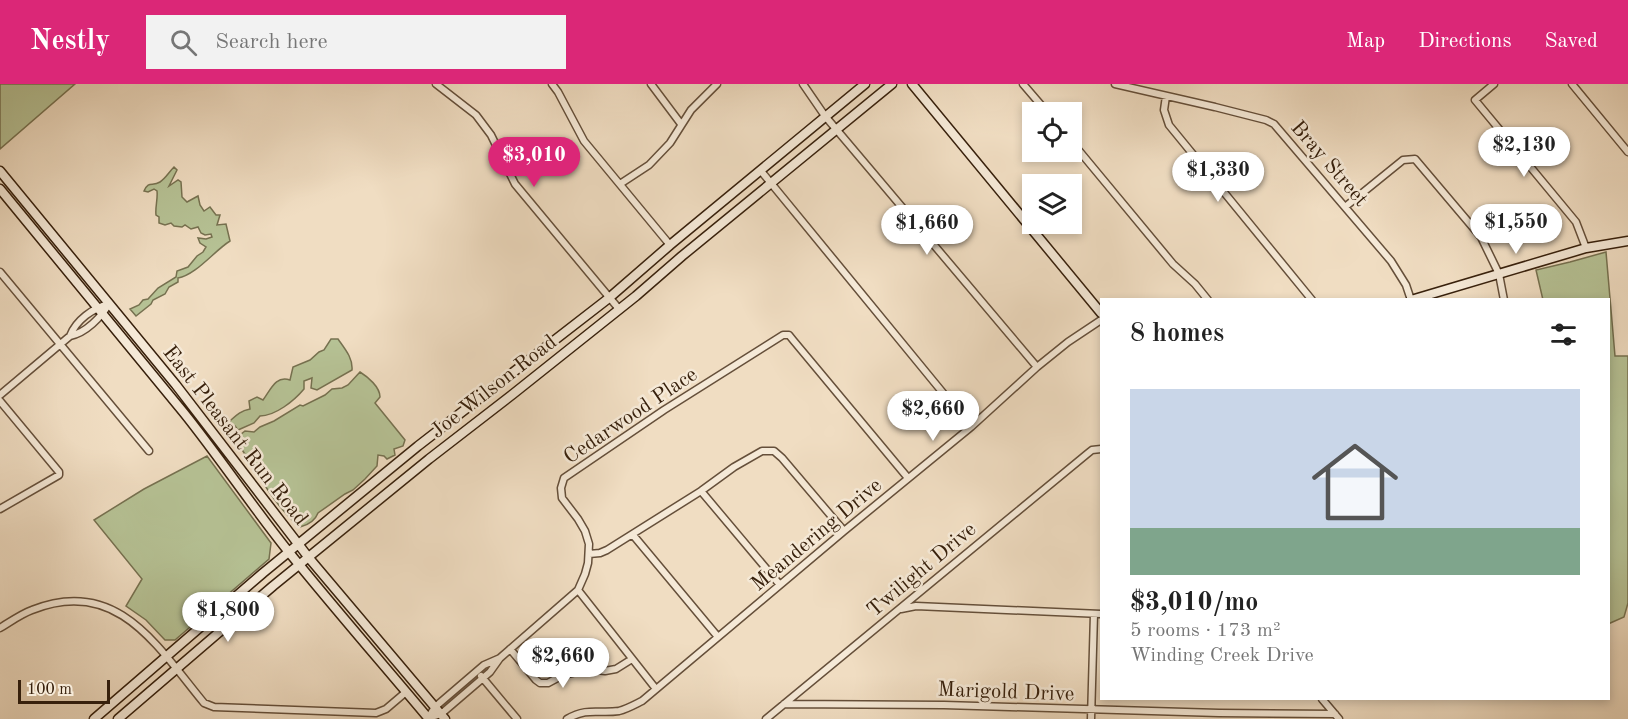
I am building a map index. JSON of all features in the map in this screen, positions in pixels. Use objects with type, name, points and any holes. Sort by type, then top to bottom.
[{"type":"main road","name":"Joe Wilson Road","points":[[94,719],[298,544],[418,446],[609,298],[669,245],[865,84]]},
{"type":"main road","name":"Joe Wilson Road","points":[[118,719],[429,459],[619,309],[892,84]]},
{"type":"main road","points":[[912,84],[1100,312]]},
{"type":"main road","name":"East Pleasant Run Road","points":[[0,171],[176,385],[309,558],[440,713]]},
{"type":"main road","name":"East Pleasant Run Road","points":[[0,189],[205,440],[289,552],[429,719]]},
{"type":"main road","points":[[9,200],[18,192]]},
{"type":"main road","points":[[1418,298],[1586,248],[1628,241]]},
{"type":"street","points":[[436,84],[476,115],[490,135],[515,184],[619,309]]},
{"type":"street","points":[[552,84],[584,141],[669,245]]},
{"type":"street","points":[[651,84],[681,124]]},
{"type":"street","points":[[620,184],[649,165],[670,143],[691,110],[717,84]]},
{"type":"street","points":[[804,84],[825,116],[1037,368]]},
{"type":"street","points":[[1023,84],[1038,102]]},
{"type":"street","name":"Bray Street","points":[[1115,84],[1215,107],[1274,124],[1397,269],[1410,298]]},
{"type":"street","points":[[1494,84],[1475,100],[1576,222],[1586,248]]},
{"type":"street","points":[[1572,84],[1628,152]]},
{"type":"street","points":[[1166,96],[1164,110],[1169,125],[1311,298]]},
{"type":"street","points":[[1082,154],[1173,264],[1206,298]]},
{"type":"street","points":[[1346,207],[1403,160],[1415,159],[1481,237],[1499,274],[1504,298]]},
{"type":"street","points":[[761,171],[971,427]]},
{"type":"street","points":[[0,272],[149,451]]},
{"type":"street","points":[[0,394],[70,336],[73,327],[109,304]]},
{"type":"street","name":"Meandering Drive","points":[[567,719],[589,711],[621,711],[642,701],[971,427],[1068,342],[1100,321]]},
{"type":"street","name":"Cedarwood Place","points":[[578,590],[585,574],[589,544],[579,519],[562,498],[561,488],[564,478],[664,410],[783,335],[789,335],[908,478]]},
{"type":"street","points":[[0,401],[59,472],[59,475],[0,509]]},
{"type":"street","name":"Twilight Drive","points":[[766,719],[1087,454],[1092,450],[1100,449]]},
{"type":"street","points":[[589,554],[607,550],[633,535],[734,467],[762,451],[774,451],[844,531]]},
{"type":"street","points":[[701,490],[780,585]]},
{"type":"street","points":[[633,535],[718,637]]},
{"type":"street","points":[[440,713],[477,671],[510,650],[578,590],[656,689]]},
{"type":"street","points":[[0,628],[30,610],[62,601],[78,600],[106,607],[127,618],[142,630],[204,703],[214,707],[376,713],[386,709],[406,692]]},
{"type":"street","points":[[900,609],[916,606],[1098,614],[1090,719]]},
{"type":"street","points":[[510,650],[540,683],[548,683],[563,675],[589,669],[605,671],[616,669],[632,659]]},
{"type":"street","points":[[429,719],[440,713],[490,672],[500,658]]},
{"type":"street","points":[[477,671],[517,719]]},
{"type":"street","points":[[1323,700],[1337,716]]},
{"type":"street","name":"Marigold Drive","points":[[784,704],[944,705],[1337,716]]},
{"type":"green space","points":[[0,84],[75,84],[0,149]]},
{"type":"green space","points":[[174,167],[177,170],[169,186],[178,180],[181,182],[182,197],[187,202],[198,196],[204,211],[210,207],[216,215],[220,215],[217,225],[226,224],[230,241],[198,268],[178,278],[178,282],[169,287],[165,294],[153,300],[136,316],[130,309],[148,299],[158,288],[176,277],[177,271],[188,267],[203,252],[206,247],[200,243],[198,238],[212,237],[211,234],[201,233],[198,227],[191,229],[185,225],[182,227],[171,223],[165,225],[159,223],[159,217],[156,215],[157,191],[154,189],[144,191],[149,185],[162,181]]},
{"type":"green space","points":[[1606,252],[1610,298],[1543,298],[1536,270]]},
{"type":"green space","points":[[1610,298],[1615,356],[1628,356],[1628,603],[1624,617],[1610,623]]},
{"type":"green space","points":[[331,339],[338,339],[346,350],[352,370],[317,390],[311,388],[312,378],[304,381],[304,389],[278,411],[260,416],[254,423],[238,430],[235,426],[230,425],[231,432],[228,433],[222,427],[238,414],[250,409],[249,401],[257,397],[263,400],[277,381],[290,380],[293,367],[310,360],[324,350]]},
{"type":"green space","points":[[360,372],[376,386],[380,397],[375,403],[405,440],[403,446],[394,449],[395,455],[387,459],[378,455],[377,466],[365,479],[353,490],[318,513],[311,522],[300,527],[281,508],[235,439],[245,431],[254,432],[300,405],[303,406],[325,395],[332,389],[348,385]]},
{"type":"green space","points":[[207,456],[271,543],[269,559],[175,640],[165,640],[146,620],[126,606],[142,579],[94,520],[144,489]]}]
